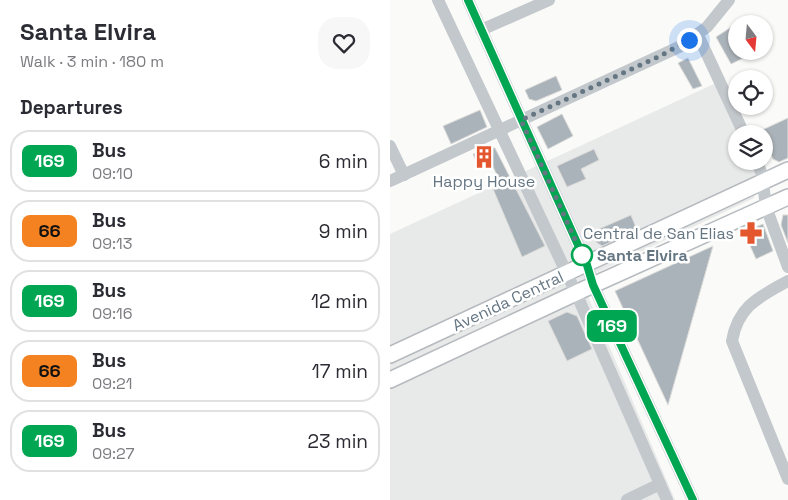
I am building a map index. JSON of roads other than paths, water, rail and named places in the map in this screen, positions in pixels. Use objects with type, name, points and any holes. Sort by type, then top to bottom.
[{"type":"main road","name":"Avenida Central","points":[[390,355],[788,170]]},
{"type":"main road","name":"Avenida Central","points":[[390,380],[593,285],[788,197]]},
{"type":"street","points":[[438,0],[576,293],[667,500]]},
{"type":"street","points":[[468,0],[587,265],[593,285],[693,500]]},
{"type":"street","points":[[482,30],[549,0]]},
{"type":"street","points":[[390,181],[660,56],[698,35],[713,22],[729,0]]},
{"type":"street","points":[[698,35],[740,125]]},
{"type":"street","points":[[390,146],[404,175]]},
{"type":"street","points":[[759,170],[766,207],[788,267]]},
{"type":"street","points":[[788,281],[756,299],[743,311],[734,326],[732,341],[788,479]]},
{"type":"street","points":[[627,500],[660,484]]},
{"type":"place","name":"Happy House","points":[[484,157]]},
{"type":"place","name":"Central de San Elias","points":[[751,233]]},
{"type":"place","name":"Santa Elvira","points":[[582,255]]}]
